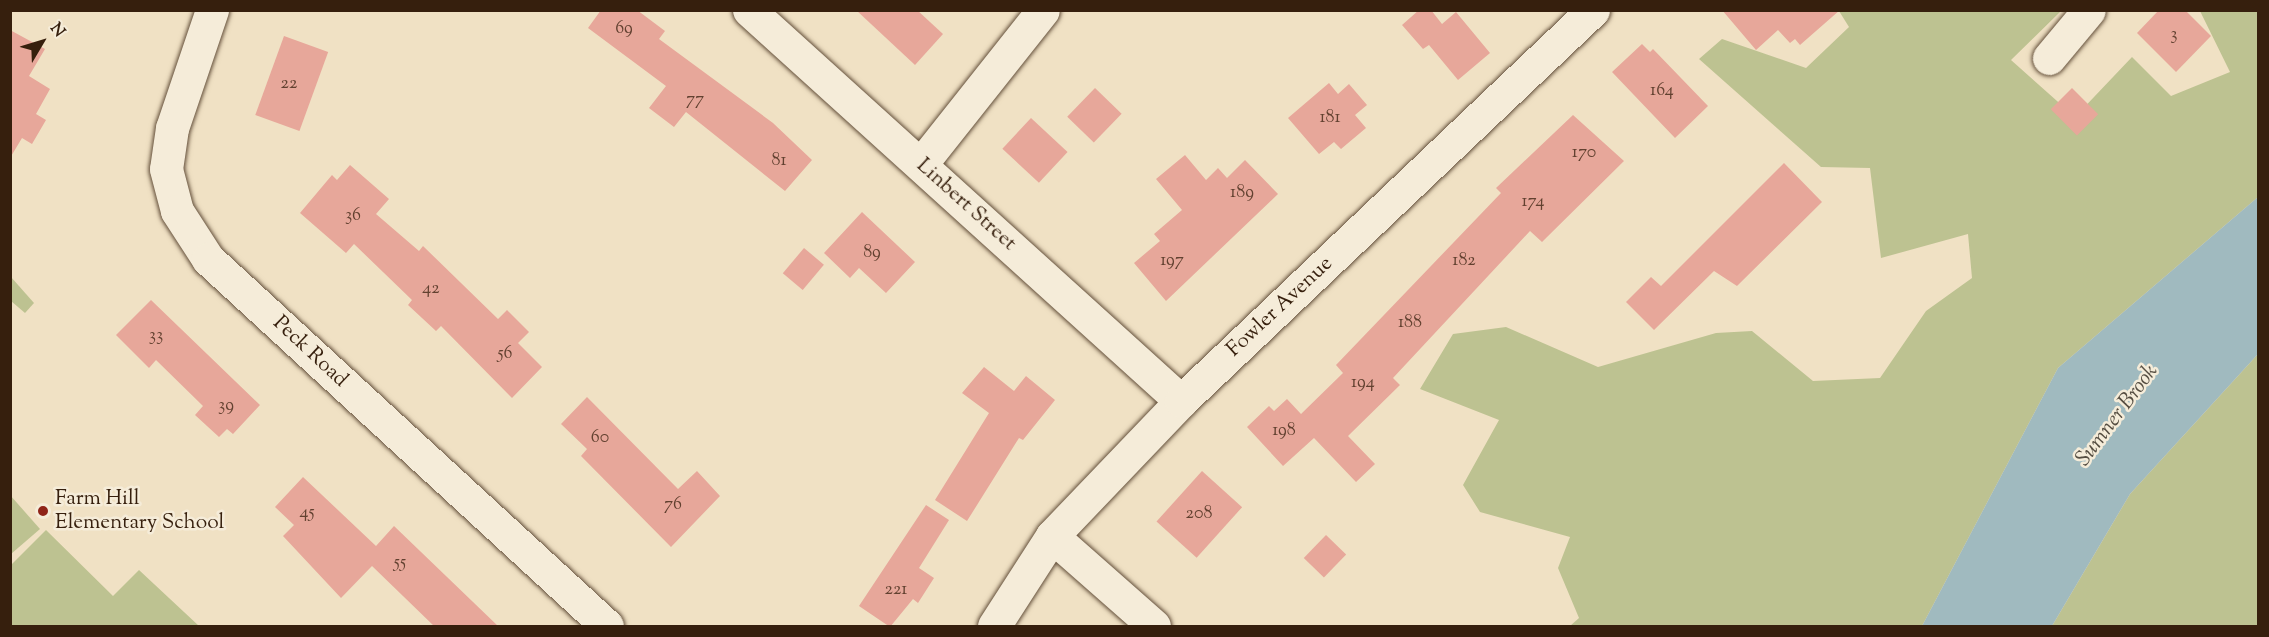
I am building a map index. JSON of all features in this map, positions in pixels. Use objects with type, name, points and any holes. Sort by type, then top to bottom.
[{"type":"street","name":"Peck Road","points":[[212,10],[172,128],[166,169],[177,211],[208,259],[607,627]]},
{"type":"street","name":"Linbert Street","points":[[749,10],[1182,400]]},
{"type":"street","points":[[921,164],[1043,10]]},
{"type":"street","name":"Fowler Avenue","points":[[994,627],[1052,536],[1182,400],[1593,10]]},
{"type":"street","points":[[2049,58],[2090,10]]},
{"type":"street","points":[[1052,536],[1154,627]]},
{"type":"green space","points":[[1839,11],[2061,11],[2011,60],[2075,117],[2132,57],[2171,96],[2230,72],[2200,11],[2258,11],[2258,197],[2058,368],[1922,626],[1570,626],[1579,618],[1558,568],[1570,537],[1480,512],[1463,485],[1499,420],[1420,389],[1453,334],[1506,327],[1598,367],[1716,333],[1752,331],[1813,381],[1880,378],[1926,311],[1972,278],[1968,234],[1881,258],[1870,168],[1821,167],[1699,59],[1722,39],[1806,68],[1849,27]]},
{"type":"green space","points":[[11,277],[34,303],[25,313],[11,301]]},
{"type":"green space","points":[[2258,354],[2258,626],[2052,626],[2130,494]]},
{"type":"green space","points":[[10,495],[40,529],[11,554],[10,554]]},
{"type":"green space","points":[[46,530],[113,596],[139,570],[199,626],[11,626],[11,565]]},
{"type":"water","name":"Sumner Brook","points":[[2258,197],[2258,354],[2130,494],[2052,626],[1922,626],[2058,368]]},
{"type":"building","points":[[601,10],[637,10],[665,31],[659,39],[773,123],[812,160],[785,191],[686,112],[674,127],[649,108],[666,86],[588,28]]},
{"type":"building","points":[[856,10],[917,10],[943,34],[915,65]]},
{"type":"building","points":[[1419,10],[1431,10],[1442,24],[1456,12],[1490,53],[1458,80],[1429,45],[1423,49],[1402,25]]},
{"type":"building","points":[[1722,10],[1840,10],[1800,45],[1795,39],[1790,43],[1778,30],[1756,50]]},
{"type":"building","points":[[2159,10],[2185,10],[2211,36],[2176,72],[2137,33]]},
{"type":"building","points":[[10,30],[45,49],[29,76],[50,89],[36,114],[46,120],[32,144],[22,138],[10,158]]},
{"type":"building","points":[[284,36],[328,52],[299,131],[255,115]]},
{"type":"building","points":[[1642,44],[1650,52],[1653,49],[1708,106],[1675,138],[1612,72]]},
{"type":"building","points":[[1329,83],[1338,94],[1349,84],[1367,105],[1355,115],[1366,128],[1341,149],[1334,142],[1319,154],[1288,118]]},
{"type":"building","points":[[1095,88],[1122,114],[1094,142],[1067,117]]},
{"type":"building","points":[[2072,88],[2098,114],[2077,135],[2051,109]]},
{"type":"building","points":[[1573,115],[1624,161],[1542,242],[1530,231],[1393,378],[1400,385],[1348,436],[1375,464],[1356,482],[1314,438],[1283,466],[1247,427],[1269,406],[1274,411],[1287,399],[1301,414],[1343,373],[1336,365],[1501,193],[1496,188]]},
{"type":"building","points":[[1031,118],[1068,152],[1039,183],[1002,149]]},
{"type":"building","points":[[1185,155],[1206,180],[1218,168],[1227,178],[1245,160],[1278,194],[1166,301],[1134,263],[1160,241],[1154,234],[1182,210],[1156,179]]},
{"type":"building","points":[[1784,163],[1822,202],[1737,286],[1714,271],[1654,330],[1626,302],[1651,277],[1661,286]]},
{"type":"building","points":[[350,165],[389,199],[376,214],[419,251],[423,246],[498,319],[507,310],[529,332],[518,343],[542,367],[512,398],[441,326],[436,331],[408,305],[412,300],[354,244],[346,253],[300,213],[332,175],[337,180]]},
{"type":"building","points":[[862,212],[915,262],[886,293],[859,268],[850,278],[824,253]]},
{"type":"building","points":[[804,248],[824,265],[803,290],[783,273]]},
{"type":"building","points":[[151,300],[260,405],[233,434],[227,429],[219,437],[195,415],[203,406],[156,360],[149,368],[116,335]]},
{"type":"building","points":[[984,367],[1014,391],[1026,376],[1055,400],[1023,440],[1019,438],[967,521],[935,500],[989,413],[962,393]]},
{"type":"building","points":[[587,397],[678,489],[697,471],[720,496],[671,547],[581,456],[587,449],[561,424]]},
{"type":"building","points":[[1202,471],[1242,507],[1197,558],[1156,522]]},
{"type":"building","points":[[303,477],[376,546],[394,526],[499,627],[435,627],[372,566],[341,598],[283,536],[294,525],[275,507]]},
{"type":"building","points":[[926,505],[949,520],[919,568],[934,578],[918,603],[913,599],[890,627],[859,606]]},
{"type":"building","points":[[1326,535],[1346,554],[1324,577],[1304,558]]},
{"type":"place","name":"Farm Hill Elementary School","points":[[43,511]]}]
